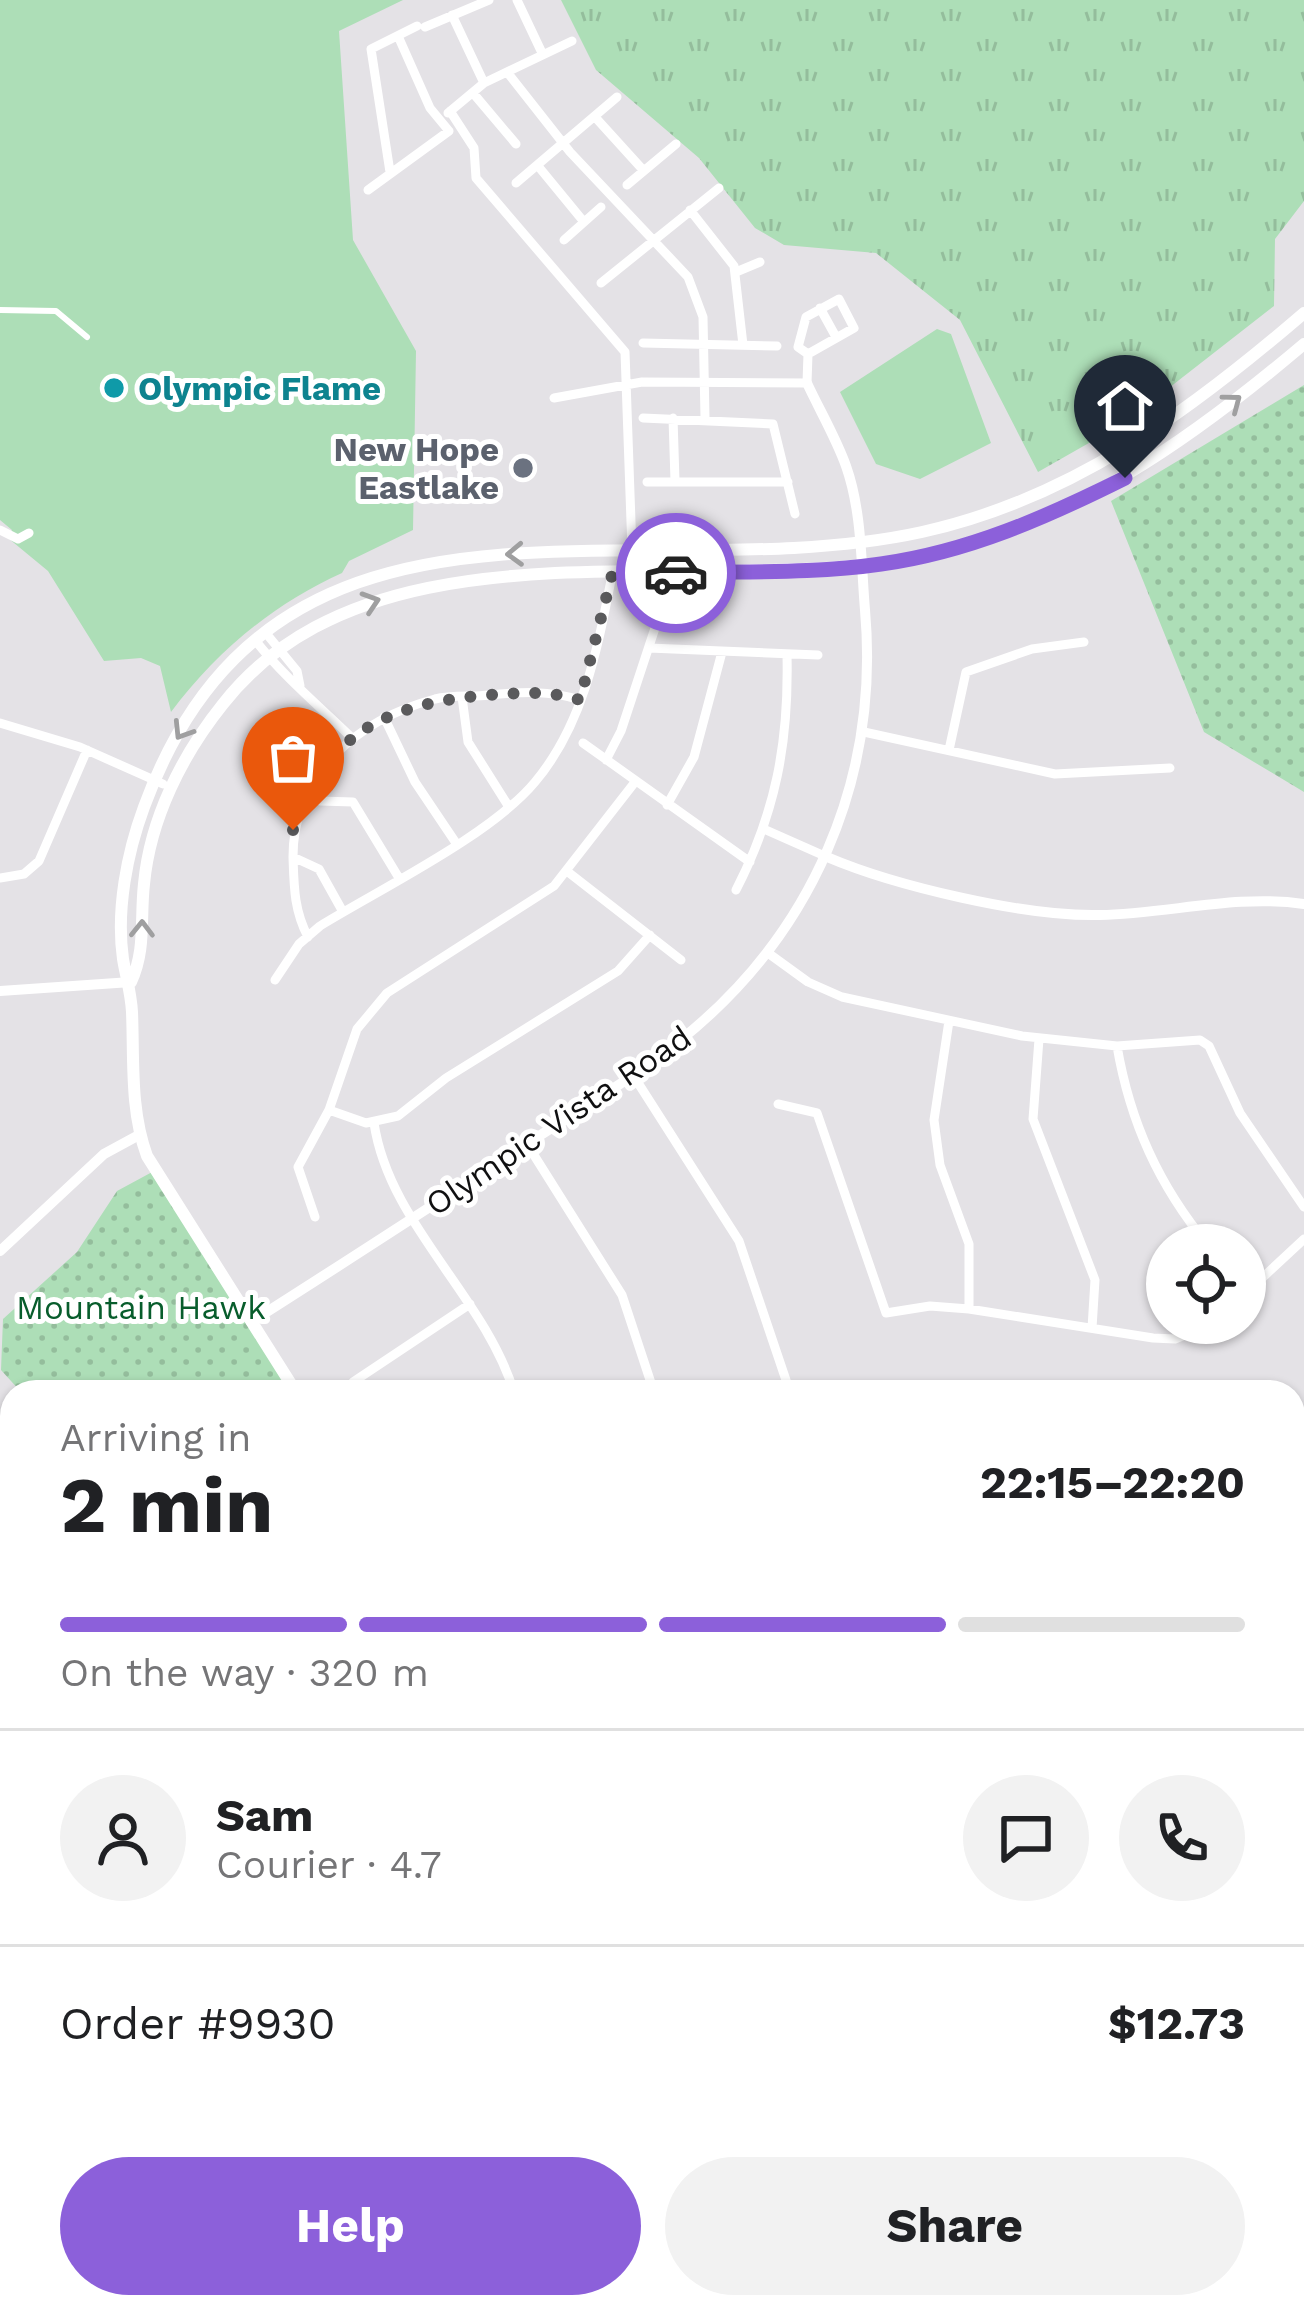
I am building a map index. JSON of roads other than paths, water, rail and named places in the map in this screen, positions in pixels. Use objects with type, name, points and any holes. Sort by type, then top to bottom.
[{"type":"main road","points":[[288,1380],[171,1201],[140,1135],[131,982],[123,960],[125,890],[136,828],[155,780],[210,690],[260,636],[329,593],[411,565],[459,556],[860,542],[925,532],[1012,506],[1121,454],[1242,367],[1304,314]]},
{"type":"main road","points":[[131,982],[142,958],[147,863],[172,788],[223,704],[274,654],[331,617],[424,586],[862,566],[932,554],[1017,529],[1125,478],[1164,454],[1304,344]]},
{"type":"street","points":[[517,0],[543,55]]},
{"type":"street","points":[[390,172],[371,49],[485,1]]},
{"type":"street","points":[[452,15],[484,83]]},
{"type":"street","points":[[368,190],[449,131],[398,36]]},
{"type":"street","points":[[440,119],[484,83],[572,41]]},
{"type":"street","points":[[507,72],[688,277],[703,317],[705,418]]},
{"type":"street","points":[[473,93],[516,144]]},
{"type":"street","points":[[516,183],[616,97]]},
{"type":"street","points":[[450,111],[474,148],[476,178],[625,352],[632,550]]},
{"type":"street","points":[[595,117],[644,171]]},
{"type":"street","points":[[627,185],[676,144]]},
{"type":"street","points":[[538,166],[584,222]]},
{"type":"street","points":[[601,283],[719,188]]},
{"type":"street","points":[[564,241],[602,207]]},
{"type":"street","points":[[690,210],[736,272],[743,345]]},
{"type":"street","points":[[736,272],[760,262]]},
{"type":"street","points":[[842,302],[854,328],[808,354],[799,347],[806,317],[842,302]]},
{"type":"street","points":[[820,308],[836,337]]},
{"type":"street","points":[[0,310],[56,311],[87,337]]},
{"type":"street","points":[[643,343],[777,346]]},
{"type":"street","points":[[554,398],[628,385],[807,383],[808,354]]},
{"type":"street","name":"Olympic Vista Road","points":[[251,1322],[633,1076],[704,1021],[768,953],[827,857],[864,732],[868,664],[860,542],[848,470],[807,383]]},
{"type":"street","points":[[643,418],[773,424],[795,514]]},
{"type":"street","points":[[673,418],[675,481]]},
{"type":"street","points":[[647,482],[788,482]]},
{"type":"street","points":[[0,530],[18,539],[29,532]]},
{"type":"street","points":[[275,980],[308,937],[509,807],[552,758],[580,700],[612,575]]},
{"type":"street","points":[[606,760],[656,625]]},
{"type":"street","points":[[260,636],[286,679],[300,686],[352,738]]},
{"type":"street","points":[[949,750],[966,671],[1032,649],[1084,642]]},
{"type":"street","points":[[649,648],[818,655]]},
{"type":"street","points":[[667,805],[694,757],[722,652]]},
{"type":"street","points":[[736,890],[766,830],[786,746],[787,655]]},
{"type":"street","points":[[308,937],[294,903],[293,830],[307,792],[352,738],[385,717],[438,698],[524,692],[580,700]]},
{"type":"street","points":[[462,697],[468,742],[509,807]]},
{"type":"street","points":[[385,717],[415,782],[456,843]]},
{"type":"street","points":[[0,723],[87,750],[172,788]]},
{"type":"street","points":[[864,732],[1076,776],[1170,768]]},
{"type":"street","points":[[583,743],[751,862]]},
{"type":"street","points":[[0,878],[24,874],[39,862],[87,750]]},
{"type":"street","points":[[316,1217],[298,1167],[329,1110],[357,1029],[376,1002],[463,949],[568,872],[635,782]]},
{"type":"street","points":[[307,792],[320,801],[353,802],[399,878]]},
{"type":"street","points":[[766,830],[883,877],[1065,914],[1122,914],[1247,901],[1304,904]]},
{"type":"street","points":[[293,857],[319,869],[343,912]]},
{"type":"street","points":[[568,872],[681,960]]},
{"type":"street","points":[[329,1110],[350,1120],[374,1123],[405,1112],[446,1078],[618,970],[650,934]]},
{"type":"street","points":[[768,953],[814,986],[842,997],[949,1021],[1040,1040],[1117,1046],[1195,1040],[1209,1046],[1240,1113],[1304,1207]]},
{"type":"street","points":[[0,992],[131,982]]},
{"type":"street","points":[[949,1021],[934,1120],[940,1165],[969,1244],[969,1309]]},
{"type":"street","points":[[1040,1040],[1033,1119],[1095,1280],[1092,1328]]},
{"type":"street","points":[[1117,1046],[1145,1147],[1170,1196],[1192,1224]]},
{"type":"street","points":[[633,1076],[739,1240],[786,1380]]},
{"type":"street","points":[[778,1104],[818,1113],[880,1307],[895,1314],[930,1306],[969,1309],[1146,1335]]},
{"type":"street","points":[[374,1123],[382,1161],[470,1304],[508,1380]]},
{"type":"street","points":[[0,1251],[104,1154],[140,1135]]},
{"type":"street","points":[[527,1144],[622,1294],[650,1380]]},
{"type":"street","points":[[1266,1272],[1304,1239]]},
{"type":"street","points":[[355,1380],[470,1304]]},
{"type":"place","name":"Olympic Flame","points":[[114,388]]},
{"type":"place","name":"New Hope Eastlake","points":[[523,468]]},
{"type":"park label","name":"Mountain Hawk","points":[[141,1307]]}]
